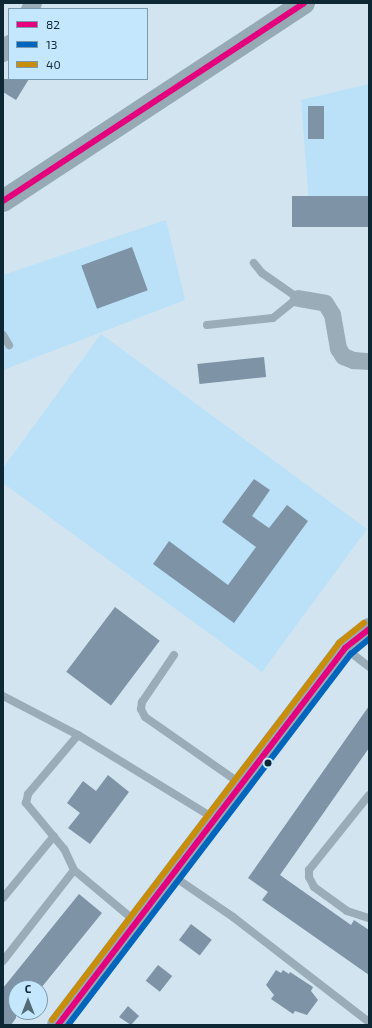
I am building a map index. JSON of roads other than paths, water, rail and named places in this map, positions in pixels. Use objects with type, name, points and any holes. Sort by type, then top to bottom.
[{"type":"main road","points":[[3,202],[304,3]]},
{"type":"main road","points":[[58,1025],[138,923],[345,648],[369,629]]},
{"type":"street","points":[[298,298],[325,303],[332,314],[341,352],[352,360],[369,361]]},
{"type":"lane","points":[[207,325],[273,318],[298,298],[262,273],[254,263]]},
{"type":"lane","points":[[3,335],[9,345]]},
{"type":"lane","points":[[345,648],[369,667]]},
{"type":"lane","points":[[174,655],[142,702],[140,709],[144,717],[242,784]]},
{"type":"lane","points":[[3,696],[78,735],[216,820]]},
{"type":"lane","points":[[78,735],[28,794],[26,803],[54,836],[74,870],[138,923]]},
{"type":"lane","points":[[369,795],[309,870],[309,877],[314,888],[347,911],[369,918]]},
{"type":"lane","points":[[3,898],[54,836]]},
{"type":"lane","points":[[3,961],[74,870]]},
{"type":"lane","points":[[173,876],[234,917],[369,1022]]}]
